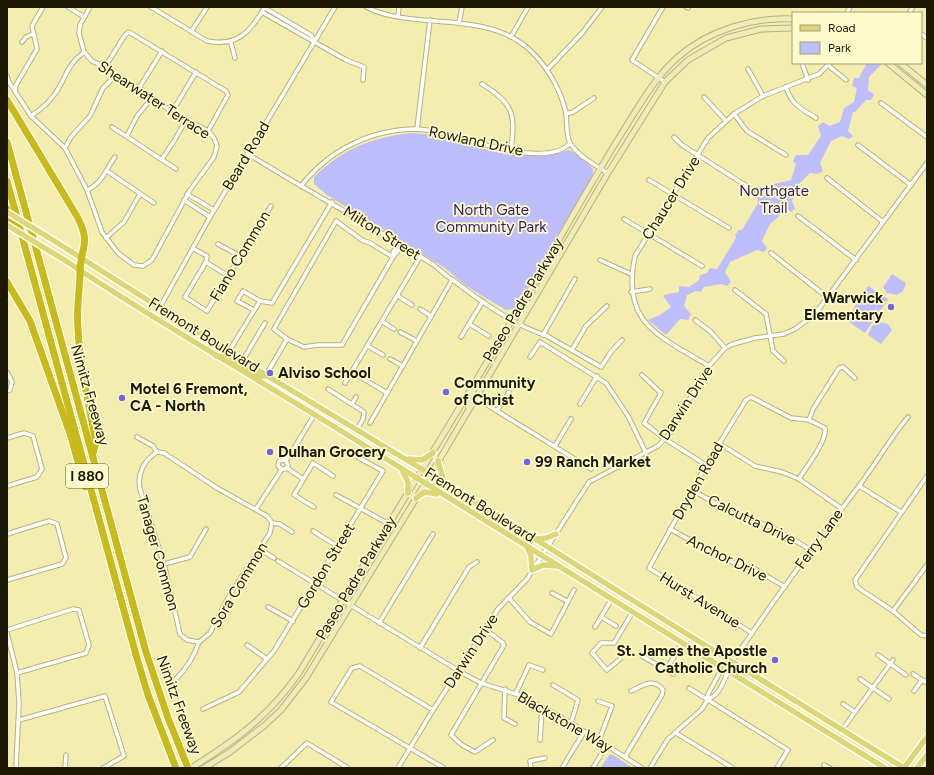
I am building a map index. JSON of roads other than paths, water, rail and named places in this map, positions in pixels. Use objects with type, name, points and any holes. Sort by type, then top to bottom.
[{"type":"highway","points":[[7,100],[82,227],[86,243],[80,271],[77,327],[96,443],[93,453]]},
{"type":"highway","name":"Nimitz Freeway","points":[[7,142],[146,652],[168,718],[188,768]]},
{"type":"highway","name":"I 880","points":[[7,182],[136,655],[148,695],[176,768]]},
{"type":"highway","name":"Nimitz Freeway","points":[[7,198],[68,428],[138,676],[153,723],[172,768]]},
{"type":"highway","points":[[7,210],[16,230]]},
{"type":"highway","points":[[7,282],[30,321],[68,428]]},
{"type":"main road","name":"Paseo Padre Parkway","points":[[191,768],[244,733],[276,704],[299,674],[388,524],[433,453],[600,168],[658,77],[679,57],[711,35],[738,26],[757,22],[775,19],[792,19]]},
{"type":"main road","name":"Paseo Padre Parkway","points":[[204,768],[249,739],[281,710],[306,678],[476,398],[608,173],[665,82],[688,60],[726,38],[761,29],[792,28]]},
{"type":"main road","points":[[889,64],[927,95]]},
{"type":"main road","points":[[901,64],[927,85]]},
{"type":"main road","name":"Fremont Boulevard","points":[[7,210],[266,375],[423,469],[904,768]]},
{"type":"main road","name":"Fremont Boulevard","points":[[7,226],[66,261],[216,356],[314,414],[424,484],[559,566],[611,600],[882,767]]},
{"type":"main road","points":[[216,356],[226,356],[259,377],[266,375]]},
{"type":"main road","points":[[469,408],[467,403],[478,376]]},
{"type":"main road","points":[[406,459],[422,460],[433,453]]},
{"type":"main road","points":[[438,461],[444,482]]},
{"type":"main road","points":[[402,470],[408,482],[408,493]]},
{"type":"main road","points":[[416,498],[425,492],[441,494]]},
{"type":"main road","points":[[535,539],[546,538],[556,534]]},
{"type":"main road","points":[[527,547],[531,558],[532,570],[543,565],[559,566]]},
{"type":"main road","points":[[904,768],[927,737]]},
{"type":"main road","points":[[917,768],[926,756]]},
{"type":"main road","points":[[923,768],[926,756]]},
{"type":"street","points":[[14,90],[37,49],[32,26],[43,7]]},
{"type":"street","points":[[68,7],[84,17]]},
{"type":"street","name":"Shearwater Terrace","points":[[90,7],[84,17],[79,33],[84,52],[92,61],[105,67],[114,77],[139,88],[151,99],[208,131],[214,138],[217,146],[216,152],[187,194]]},
{"type":"street","points":[[151,7],[207,41],[231,43],[243,36],[265,7],[311,35],[315,42]]},
{"type":"street","points":[[192,32],[207,7]]},
{"type":"street","name":"Beard Road","points":[[160,307],[194,249],[214,210],[335,7]]},
{"type":"street","points":[[366,7],[398,16],[482,27],[511,37],[532,53],[547,70],[560,94],[566,114],[570,143],[578,152],[608,173]]},
{"type":"street","points":[[398,16],[399,7]]},
{"type":"street","points":[[459,23],[462,7]]},
{"type":"street","points":[[511,37],[528,7]]},
{"type":"street","points":[[547,70],[583,32],[602,7]]},
{"type":"street","points":[[663,7],[632,60],[665,82]]},
{"type":"street","points":[[262,12],[346,60],[364,67],[363,80]]},
{"type":"street","points":[[417,129],[430,20]]},
{"type":"street","points":[[105,67],[125,35],[129,32],[196,72],[226,91],[228,94],[208,131]]},
{"type":"street","points":[[22,42],[26,37],[33,34]]},
{"type":"street","points":[[231,43],[235,58]]},
{"type":"street","points":[[31,116],[46,105],[55,94],[70,64],[84,52]]},
{"type":"street","points":[[139,88],[162,52]]},
{"type":"street","points":[[802,64],[808,80]]},
{"type":"street","points":[[830,65],[846,80]]},
{"type":"street","name":"Chaucer Drive","points":[[709,366],[660,336],[649,327],[639,314],[631,292],[631,274],[635,256],[708,138],[734,114],[763,96],[786,86],[808,80],[830,65]]},
{"type":"street","points":[[748,70],[763,96]]},
{"type":"street","points":[[172,112],[196,72]]},
{"type":"street","points":[[7,76],[14,90],[31,116],[65,148],[87,190],[102,232],[106,238],[118,253],[134,265],[143,266],[152,260],[187,194],[214,210]]},
{"type":"street","points":[[65,148],[71,137],[90,116],[103,88],[114,77]]},
{"type":"street","points":[[482,84],[499,95],[512,114],[514,123],[511,152]]},
{"type":"street","points":[[786,86],[789,97],[795,106],[816,118]]},
{"type":"street","points":[[704,97],[726,121]]},
{"type":"street","points":[[566,114],[573,112],[594,98]]},
{"type":"street","points":[[127,136],[137,116],[151,99]]},
{"type":"street","points":[[881,103],[927,137]]},
{"type":"street","points":[[734,114],[747,131],[786,155]]},
{"type":"street","points":[[162,159],[186,120]]},
{"type":"street","points":[[112,127],[176,169]]},
{"type":"street","name":"Rowland Drive","points":[[301,186],[317,168],[337,151],[377,134],[417,129],[437,132],[511,152],[553,151],[566,147],[570,143]]},
{"type":"street","points":[[674,136],[682,145],[753,190]]},
{"type":"street","points":[[858,145],[911,185]]},
{"type":"street","name":"Milton Street","points":[[248,154],[301,186],[332,202],[400,244],[483,301],[520,324],[572,350],[601,368],[611,352],[622,340]]},
{"type":"street","points":[[87,190],[94,188],[107,172],[115,158]]},
{"type":"street","points":[[695,320],[711,332],[725,348],[733,344],[784,334],[804,323],[815,314],[927,163]]},
{"type":"street","points":[[107,172],[135,189],[140,194],[146,196],[154,203]]},
{"type":"street","points":[[827,178],[883,222]]},
{"type":"street","points":[[649,180],[729,228]]},
{"type":"street","points":[[106,238],[124,222],[140,194]]},
{"type":"street","points":[[184,200],[210,217]]},
{"type":"street","points":[[254,310],[237,301],[243,291],[260,301],[272,303],[332,202]]},
{"type":"street","name":"Fiano Common","points":[[206,262],[185,297],[207,311],[271,206]]},
{"type":"street","points":[[798,216],[856,260]]},
{"type":"street","points":[[624,219],[702,266]]},
{"type":"street","points":[[393,257],[370,243],[362,240],[336,221],[274,330],[287,339],[304,347],[318,344],[342,344],[393,257],[393,252],[400,244]]},
{"type":"street","points":[[218,244],[240,256]]},
{"type":"street","points":[[194,249],[206,256],[206,262],[228,276]]},
{"type":"street","points":[[771,253],[827,297]]},
{"type":"street","points":[[345,383],[420,257]]},
{"type":"street","points":[[600,260],[631,274]]},
{"type":"street","points":[[543,335],[575,279]]},
{"type":"street","points":[[370,422],[452,280]]},
{"type":"street","points":[[631,292],[650,289]]},
{"type":"street","points":[[735,290],[766,314],[769,337],[773,350],[784,361]]},
{"type":"street","points":[[398,296],[412,305]]},
{"type":"street","points":[[229,351],[260,301]]},
{"type":"street","points":[[461,337],[483,301]]},
{"type":"street","points":[[572,350],[586,326],[607,306]]},
{"type":"street","points":[[420,309],[432,316]]},
{"type":"street","points":[[382,322],[394,329]]},
{"type":"street","points":[[243,360],[265,323]]},
{"type":"street","points":[[469,324],[489,336]]},
{"type":"street","points":[[400,332],[417,341]]},
{"type":"street","points":[[266,375],[287,339]]},
{"type":"street","points":[[530,357],[540,342],[606,383],[628,416],[646,453]]},
{"type":"street","points":[[368,346],[384,355]]},
{"type":"street","name":"Darwin Drive","points":[[398,768],[433,710],[486,630],[498,609],[532,570],[590,482],[646,453],[664,439],[670,433],[709,366],[725,348]]},
{"type":"street","points":[[390,359],[403,366]]},
{"type":"street","points":[[799,479],[826,434],[825,428],[809,420],[813,409],[839,368],[843,367],[855,378]]},
{"type":"street","points":[[7,372],[12,382],[10,390],[7,391]]},
{"type":"street","points":[[352,372],[387,393]]},
{"type":"street","points":[[642,375],[661,393],[644,423],[664,439],[706,465]]},
{"type":"street","points":[[580,404],[597,376]]},
{"type":"street","points":[[328,390],[362,410],[365,414],[357,430]]},
{"type":"street","points":[[497,411],[508,392]]},
{"type":"street","points":[[352,404],[356,397]]},
{"type":"street","name":"Dryden Road","points":[[649,568],[706,465],[746,400],[751,397],[791,418],[809,420]]},
{"type":"street","points":[[476,398],[592,469]]},
{"type":"street","points":[[287,468],[288,464],[286,460],[319,407]]},
{"type":"street","name":"Ferry Lane","points":[[708,699],[713,697],[729,673],[732,662],[784,587],[908,417]]},
{"type":"street","points":[[555,446],[571,418]]},
{"type":"street","points":[[7,438],[24,433],[33,436],[42,469],[37,477],[7,486]]},
{"type":"street","points":[[137,436],[153,446],[157,452],[164,453],[216,488],[267,516],[272,523],[280,524],[292,532]]},
{"type":"street","points":[[720,444],[755,466],[782,472],[799,479],[841,508]]},
{"type":"street","name":"Tanager Common","points":[[157,452],[153,454],[140,472],[138,481],[164,564],[180,634],[187,640],[199,642]]},
{"type":"street","name":"Gordon Street","points":[[203,709],[239,692],[274,651],[293,622],[383,471],[359,458]]},
{"type":"street","points":[[282,469],[279,467],[278,462],[281,459],[286,460]]},
{"type":"street","points":[[314,507],[294,494],[303,479],[313,463],[333,476]]},
{"type":"street","points":[[256,509],[282,469],[287,468],[303,479]]},
{"type":"street","points":[[927,476],[855,580],[857,587],[893,611],[921,635],[927,636]]},
{"type":"street","points":[[859,486],[901,512]]},
{"type":"street","name":"Calcutta Drive","points":[[692,490],[732,513],[772,527],[811,550]]},
{"type":"street","points":[[336,495],[388,524]]},
{"type":"street","points":[[7,534],[49,521],[57,524],[66,558],[62,564],[7,580]]},
{"type":"street","name":"Sora Common","points":[[199,642],[210,633],[229,596],[270,533],[272,523]]},
{"type":"street","points":[[164,564],[190,557],[206,529]]},
{"type":"street","name":"Anchor Drive","points":[[670,529],[726,560],[755,569],[784,587]]},
{"type":"street","points":[[313,531],[337,546]]},
{"type":"street","points":[[379,622],[433,534]]},
{"type":"street","points":[[259,549],[274,558]]},
{"type":"street","name":"Blackstone Way","points":[[278,561],[459,671],[481,682],[516,693],[571,723],[642,768]]},
{"type":"street","points":[[420,648],[469,566],[477,562]]},
{"type":"street","points":[[893,611],[927,565]]},
{"type":"street","name":"Hurst Avenue","points":[[649,568],[752,633]]},
{"type":"street","points":[[509,598],[530,622],[551,634],[574,590]]},
{"type":"street","points":[[552,593],[567,601]]},
{"type":"street","points":[[595,627],[611,600]]},
{"type":"street","points":[[268,607],[293,622]]},
{"type":"street","points":[[16,768],[19,720],[17,673],[7,631],[73,609],[79,610],[90,644],[86,653],[17,673]]},
{"type":"street","points":[[620,659],[607,670],[592,653],[601,643],[614,642],[632,613]]},
{"type":"street","points":[[601,617],[616,626]]},
{"type":"street","points":[[486,630],[504,644],[451,735],[462,745],[475,752],[493,740]]},
{"type":"street","points":[[176,679],[185,670],[196,652],[199,642]]},
{"type":"street","points":[[666,670],[682,643]]},
{"type":"street","points":[[248,645],[267,659]]},
{"type":"street","points":[[878,655],[906,675]]},
{"type":"street","points":[[642,656],[673,674]]},
{"type":"street","points":[[842,730],[893,660]]},
{"type":"street","name":"Ferry Lane","points":[[650,768],[668,739],[702,709],[708,699],[708,694],[722,669],[732,662]]},
{"type":"street","points":[[516,693],[529,665],[543,670]]},
{"type":"street","points":[[433,710],[363,667],[357,666],[352,668],[331,702],[444,768]]},
{"type":"street","points":[[913,674],[925,682],[927,680]]},
{"type":"street","points":[[860,679],[890,699]]},
{"type":"street","points":[[914,691],[922,680]]},
{"type":"street","points":[[625,756],[662,695],[663,690],[655,683],[651,682],[631,692]]},
{"type":"street","points":[[553,685],[578,700],[571,723]]},
{"type":"street","points":[[689,688],[788,750],[777,768]]},
{"type":"street","points":[[505,690],[504,718],[515,724]]},
{"type":"street","points":[[19,720],[105,696],[124,756],[103,768]]},
{"type":"street","points":[[598,701],[612,706],[599,741]]},
{"type":"street","points":[[843,704],[855,712]]},
{"type":"street","points":[[540,740],[542,708]]},
{"type":"street","points":[[562,768],[584,732]]},
{"type":"street","points":[[676,733],[733,768]]},
{"type":"street","points":[[281,768],[307,743],[348,768]]},
{"type":"street","points":[[593,768],[606,746]]},
{"type":"street","points":[[65,768],[66,755]]},
{"type":"street","points":[[531,768],[530,761],[545,758]]},
{"type":"street","points":[[824,765],[830,768]]},
{"type":"place","name":"Warwick Elementary","points":[[891,307]]},
{"type":"place","name":"Alviso School","points":[[270,373]]},
{"type":"place","name":"Community of Christ","points":[[446,392]]},
{"type":"place","name":"Motel 6 Fremont, CA - North","points":[[122,398]]},
{"type":"place","name":"Dulhan Grocery","points":[[270,452]]},
{"type":"place","name":"99 Ranch Market","points":[[527,462]]},
{"type":"place","name":"St. James the Apostle Catholic Church","points":[[775,660]]},
{"type":"park label","name":"Northgate Trail","points":[[774,200]]},
{"type":"park label","name":"North Gate Community Park","points":[[491,218]]}]
